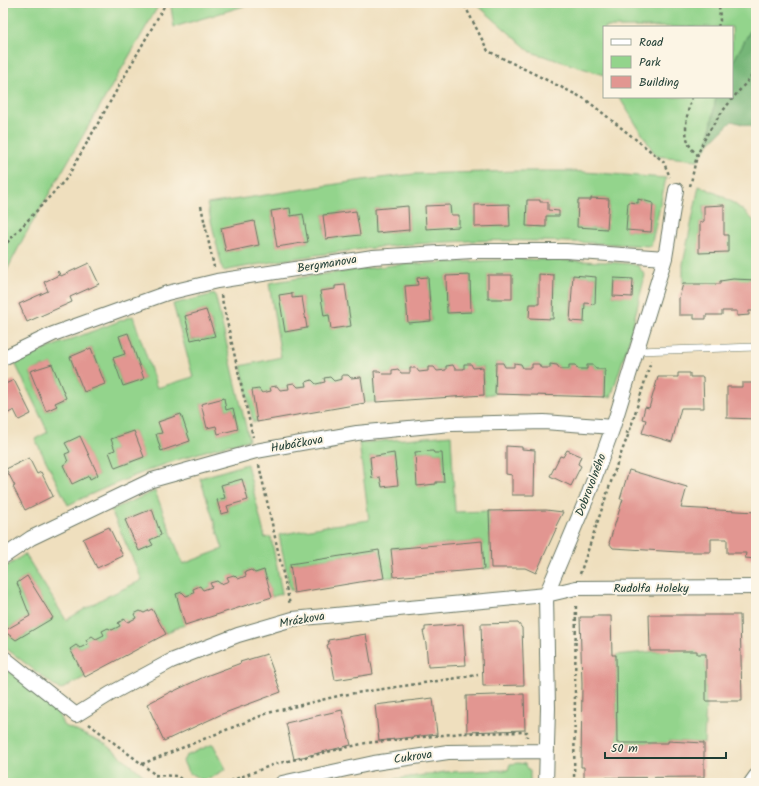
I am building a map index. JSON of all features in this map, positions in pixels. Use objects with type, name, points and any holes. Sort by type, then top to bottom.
[{"type":"street","name":"Dobrovolného","points":[[546,783],[546,595],[589,493],[614,428],[665,258],[683,189]]},
{"type":"street","name":"Bergmanova","points":[[3,358],[53,334],[167,293],[217,281],[373,257],[472,251],[566,251],[665,258]]},
{"type":"street","name":"Hubáčkova","points":[[3,557],[31,538],[152,480],[256,451],[357,433],[451,424],[544,422],[614,428]]},
{"type":"street","name":"Rudolfa Holeky","points":[[546,595],[576,588],[756,587]]},
{"type":"street","name":"Mrázkova","points":[[76,715],[110,694],[171,661],[238,635],[293,619],[546,595]]},
{"type":"street","points":[[3,657],[76,715]]},
{"type":"street","name":"Cukrova","points":[[282,783],[374,763],[448,752],[547,751]]},
{"type":"street","points":[[751,783],[756,776]]},
{"type":"lane","points":[[638,351],[756,347]]},
{"type":"path","points":[[3,247],[67,178],[166,3]]},
{"type":"path","points":[[459,3],[466,8],[488,51],[585,99],[663,161],[683,189]]},
{"type":"path","points":[[718,26],[720,21],[719,3]]},
{"type":"path","points":[[683,189],[707,135],[728,104],[756,71]]},
{"type":"path","points":[[692,98],[686,117],[686,133],[690,147],[698,155]]},
{"type":"path","points":[[201,206],[293,619]]},
{"type":"path","points":[[574,783],[576,588],[617,464],[629,433]]},
{"type":"path","points":[[142,764],[268,713],[342,695],[478,675]]},
{"type":"path","points":[[76,715],[165,783]]},
{"type":"path","points":[[156,775],[177,776],[186,783]]},
{"type":"green space","points":[[3,3],[160,3],[24,237],[3,278]]},
{"type":"green space","points":[[174,3],[254,3],[174,27],[171,7]]},
{"type":"green space","points":[[475,3],[756,3],[756,20],[733,62],[733,26],[603,26],[603,75],[531,52]]},
{"type":"green space","points":[[756,20],[756,128],[732,121],[708,145],[716,98],[733,98],[733,62]]},
{"type":"green space","points":[[620,98],[716,98],[708,145],[698,160],[656,156]]},
{"type":"green space","points":[[570,171],[666,178],[651,246],[515,241],[438,242],[345,251],[223,271],[207,204],[363,180],[414,174]],"holes":[[[591,198],[609,199],[607,229],[577,227],[578,200],[591,200]],[[638,199],[653,203],[651,232],[626,230],[629,202],[638,203]],[[527,200],[540,200],[540,202],[548,202],[548,210],[559,211],[559,216],[546,216],[546,227],[527,226]],[[509,204],[509,226],[475,226],[475,205]],[[450,205],[451,215],[425,206]],[[408,207],[409,230],[377,233],[375,209]],[[290,208],[291,216],[303,214],[308,242],[277,246],[271,211]],[[356,211],[359,235],[326,239],[323,215]],[[253,221],[259,245],[226,252],[221,229]]]},
{"type":"green space","points":[[699,186],[730,201],[743,210],[756,223],[756,280],[721,281],[720,284],[683,284],[683,264]],"holes":[[[703,206],[724,206],[724,235],[728,236],[728,252],[699,253],[700,222],[704,222]]]},
{"type":"green space","points":[[521,259],[606,262],[638,266],[645,275],[629,341],[611,397],[604,397],[605,369],[596,369],[593,365],[587,365],[587,369],[578,369],[575,365],[569,365],[569,369],[560,369],[557,365],[550,364],[550,368],[541,368],[539,364],[533,364],[532,368],[523,368],[521,364],[514,363],[514,367],[505,367],[503,363],[496,363],[495,394],[484,395],[483,367],[473,368],[471,364],[464,369],[455,369],[453,365],[446,366],[446,370],[437,371],[434,367],[428,367],[428,371],[419,372],[416,368],[410,368],[410,373],[401,373],[398,369],[392,370],[392,374],[383,374],[380,371],[374,371],[376,402],[365,403],[361,377],[351,378],[348,375],[342,376],[342,379],[334,381],[330,377],[324,378],[325,382],[316,384],[312,380],[306,382],[307,386],[298,387],[294,383],[288,384],[289,389],[280,390],[277,386],[270,388],[271,391],[262,393],[259,389],[257,422],[253,422],[241,366],[281,357],[269,283],[393,265]],"holes":[[[470,275],[471,312],[447,313],[446,276]],[[488,275],[512,275],[512,298],[488,299]],[[539,275],[554,275],[553,319],[530,318],[530,304],[539,304]],[[573,275],[596,277],[595,304],[585,303],[584,322],[570,321]],[[428,277],[431,321],[408,323],[405,286],[418,285],[417,278]],[[614,278],[633,279],[632,296],[613,296]],[[345,285],[351,326],[331,329],[329,315],[324,316],[320,291],[335,289],[335,286]],[[292,294],[292,298],[302,297],[307,328],[285,332]]]},
{"type":"green space","points":[[215,294],[249,440],[208,450],[151,469],[68,505],[35,439],[48,432],[15,363],[56,345],[133,316],[157,388],[193,377],[173,304]],"holes":[[[206,310],[215,336],[191,340],[185,316]],[[128,333],[144,379],[123,386],[113,359],[125,354],[119,337]],[[91,348],[105,383],[84,392],[70,357]],[[52,364],[66,398],[55,403],[57,407],[46,411],[30,372]],[[224,399],[226,410],[233,408],[238,429],[218,434],[216,426],[207,428],[201,404]],[[181,414],[190,441],[161,451],[156,435],[162,433],[159,421]],[[134,431],[144,457],[116,468],[109,452],[115,450],[111,439]],[[80,437],[98,475],[90,479],[89,476],[72,483],[63,465],[68,462],[65,454],[70,452],[65,443]]]},
{"type":"green space","points":[[451,435],[455,512],[489,511],[491,568],[484,569],[482,541],[392,549],[394,577],[384,578],[379,550],[290,564],[294,590],[290,590],[279,535],[369,520],[359,443]],"holes":[[[433,451],[434,453],[442,453],[444,481],[436,482],[436,484],[418,486],[415,452]],[[394,453],[398,485],[382,487],[380,477],[372,477],[370,457]]]},
{"type":"green space","points":[[247,464],[265,538],[271,537],[282,593],[272,597],[264,570],[255,573],[251,570],[245,572],[246,576],[238,579],[234,575],[228,577],[229,581],[221,584],[217,581],[210,583],[212,587],[203,590],[199,586],[193,589],[194,593],[186,596],[182,592],[176,594],[185,625],[175,628],[166,634],[152,609],[144,613],[140,611],[134,614],[136,618],[128,622],[124,619],[118,623],[120,626],[112,630],[108,628],[102,631],[104,635],[96,639],[92,636],[86,640],[88,644],[80,648],[76,645],[70,648],[85,677],[60,690],[3,646],[3,569],[25,554],[66,620],[102,599],[142,580],[111,510],[155,491],[183,564],[223,549],[200,478]],"holes":[[[242,479],[248,500],[227,506],[229,512],[221,514],[217,500],[225,498],[221,485]],[[152,509],[161,535],[150,540],[153,545],[139,551],[125,520]],[[27,576],[53,618],[16,640],[4,631],[30,616],[17,583]]]},
{"type":"green space","points":[[669,650],[697,651],[697,654],[706,654],[704,743],[669,741],[668,743],[617,743],[616,655]]},
{"type":"green space","points":[[3,666],[56,707],[63,725],[107,745],[153,783],[3,783]]},
{"type":"green space","points":[[213,744],[226,769],[212,777],[202,780],[188,772],[183,761],[186,756]]},
{"type":"green space","points":[[510,764],[525,764],[530,771],[530,783],[368,783],[445,772],[508,770]]},
{"type":"building","points":[[591,198],[609,199],[607,229],[577,227],[578,200],[591,200]]},
{"type":"building","points":[[638,199],[653,203],[651,232],[626,230],[628,202],[638,203]]},
{"type":"building","points":[[527,200],[540,200],[540,202],[548,202],[548,210],[559,211],[559,216],[546,216],[546,227],[526,226]]},
{"type":"building","points":[[509,204],[510,226],[475,227],[475,205]]},
{"type":"building","points":[[450,205],[451,215],[459,215],[459,227],[426,229],[425,206]]},
{"type":"building","points":[[724,205],[724,235],[728,235],[728,252],[699,253],[700,222],[704,222],[704,206]]},
{"type":"building","points":[[408,206],[409,230],[376,233],[375,209]]},
{"type":"building","points":[[290,208],[291,216],[303,214],[308,242],[277,247],[271,211]]},
{"type":"building","points":[[356,211],[360,235],[326,239],[323,215]]},
{"type":"building","points":[[254,221],[259,245],[226,252],[221,228]]},
{"type":"building","points":[[89,263],[99,284],[70,297],[72,302],[27,322],[19,304],[48,291],[44,282],[59,275],[57,272],[58,271],[61,276]]},
{"type":"building","points":[[539,274],[554,275],[553,319],[529,318],[530,304],[539,304]]},
{"type":"building","points":[[470,275],[471,312],[447,313],[446,276]]},
{"type":"building","points":[[488,275],[512,275],[512,299],[488,299]]},
{"type":"building","points":[[573,275],[596,277],[595,304],[585,303],[584,322],[570,321]]},
{"type":"building","points":[[428,277],[431,321],[408,323],[405,286],[418,285],[417,278]]},
{"type":"building","points":[[614,278],[633,279],[632,297],[613,296]]},
{"type":"building","points":[[733,279],[756,280],[756,311],[749,311],[749,315],[737,316],[737,311],[722,311],[722,315],[706,315],[706,319],[694,319],[694,315],[679,315],[679,298],[683,284],[720,284],[720,281]]},
{"type":"building","points":[[345,285],[351,326],[331,329],[329,315],[324,316],[320,291],[335,289],[335,286]]},
{"type":"building","points":[[292,293],[292,298],[302,297],[307,328],[285,332],[279,295]]},
{"type":"building","points":[[206,310],[215,336],[191,340],[185,316]]},
{"type":"building","points":[[128,333],[144,379],[123,386],[113,358],[125,354],[119,336]]},
{"type":"building","points":[[91,348],[105,384],[84,392],[70,357]]},
{"type":"building","points":[[496,363],[503,363],[505,367],[514,367],[514,363],[521,364],[523,368],[532,368],[532,364],[539,364],[541,368],[550,368],[550,364],[557,365],[560,369],[569,369],[569,365],[575,365],[578,369],[587,369],[587,365],[593,365],[596,369],[605,369],[604,397],[495,394]]},
{"type":"building","points":[[52,364],[66,398],[55,403],[57,406],[46,411],[30,371]]},
{"type":"building","points":[[464,364],[471,364],[473,368],[483,367],[484,395],[376,402],[374,371],[380,371],[383,374],[392,374],[392,370],[398,369],[401,373],[410,373],[410,368],[416,368],[419,372],[428,371],[428,367],[434,367],[437,371],[446,370],[446,366],[453,365],[455,369],[464,369]]},
{"type":"building","points":[[678,373],[690,373],[690,377],[703,377],[704,408],[681,408],[672,442],[642,433],[646,420],[642,419],[645,407],[649,408],[658,377],[678,377]]},
{"type":"building","points":[[342,375],[348,375],[351,378],[361,377],[365,403],[257,422],[252,390],[259,389],[262,393],[271,391],[270,387],[277,386],[280,390],[289,389],[288,384],[294,383],[298,387],[307,386],[306,382],[312,380],[316,384],[325,382],[324,378],[330,377],[334,381],[342,379]]},
{"type":"building","points":[[14,380],[31,414],[19,420],[14,410],[3,416],[3,385]]},
{"type":"building","points":[[742,383],[755,383],[756,419],[727,418],[727,387],[742,387]]},
{"type":"building","points":[[224,398],[226,410],[233,408],[238,429],[218,434],[216,426],[207,428],[201,404]]},
{"type":"building","points":[[181,414],[190,441],[161,451],[156,434],[162,433],[158,422]]},
{"type":"building","points":[[134,431],[144,457],[115,468],[109,452],[115,450],[111,439]]},
{"type":"building","points":[[80,436],[98,475],[90,479],[89,476],[72,484],[63,465],[68,462],[65,454],[70,452],[65,443]]},
{"type":"building","points":[[506,446],[535,450],[534,495],[512,495],[512,475],[506,474]]},
{"type":"building","points":[[567,450],[581,456],[578,464],[581,466],[571,486],[550,476],[560,456],[563,457]]},
{"type":"building","points":[[433,451],[434,453],[442,453],[444,482],[417,486],[415,452]]},
{"type":"building","points":[[394,453],[398,485],[382,487],[380,477],[372,478],[370,457]]},
{"type":"building","points":[[29,458],[37,474],[41,472],[53,496],[25,510],[13,487],[15,486],[6,469]]},
{"type":"building","points":[[629,470],[687,487],[681,508],[756,512],[756,559],[745,558],[746,553],[727,553],[727,539],[711,539],[711,552],[679,552],[613,548],[609,543],[623,499],[620,499]]},
{"type":"building","points":[[242,479],[248,500],[227,506],[229,512],[221,514],[217,500],[225,498],[221,485]]},
{"type":"building","points":[[152,509],[161,535],[150,540],[153,545],[139,551],[125,520]]},
{"type":"building","points":[[546,510],[563,512],[536,573],[525,568],[491,568],[489,511]]},
{"type":"building","points":[[109,527],[123,556],[97,568],[83,539]]},
{"type":"building","points":[[482,541],[484,569],[394,577],[391,549]]},
{"type":"building","points":[[379,550],[384,578],[294,593],[290,564]]},
{"type":"building","points":[[251,570],[255,573],[264,570],[272,597],[185,625],[176,594],[182,592],[186,596],[194,593],[193,589],[200,586],[203,590],[212,587],[210,583],[217,581],[221,584],[229,581],[227,577],[234,575],[238,579],[246,576],[245,572]]},
{"type":"building","points":[[27,576],[53,618],[16,640],[4,631],[30,616],[17,583]]},
{"type":"building","points":[[152,609],[166,634],[85,677],[70,649],[76,645],[80,648],[88,644],[86,640],[92,636],[96,639],[104,635],[102,631],[108,628],[112,630],[120,626],[118,623],[124,619],[128,622],[136,618],[134,614],[140,611],[144,613]]},
{"type":"building","points":[[649,615],[740,615],[742,701],[706,701],[706,654],[697,654],[697,651],[650,651]]},
{"type":"building","points":[[611,616],[612,655],[616,655],[617,743],[668,743],[668,741],[704,743],[704,777],[584,778],[584,767],[581,767],[582,684],[580,617]]},
{"type":"building","points":[[518,623],[522,628],[524,685],[483,686],[481,624]]},
{"type":"building","points":[[463,624],[466,665],[428,667],[423,631],[425,631],[425,627]]},
{"type":"building","points":[[366,634],[373,674],[335,680],[327,645],[329,644],[328,640]]},
{"type":"building","points":[[267,654],[281,692],[222,714],[164,741],[147,704],[206,676],[241,663],[240,662]]},
{"type":"building","points":[[524,694],[525,730],[467,732],[466,696]]},
{"type":"building","points":[[433,698],[437,734],[379,741],[375,705]]},
{"type":"building","points":[[342,710],[351,745],[294,759],[286,723]]}]
